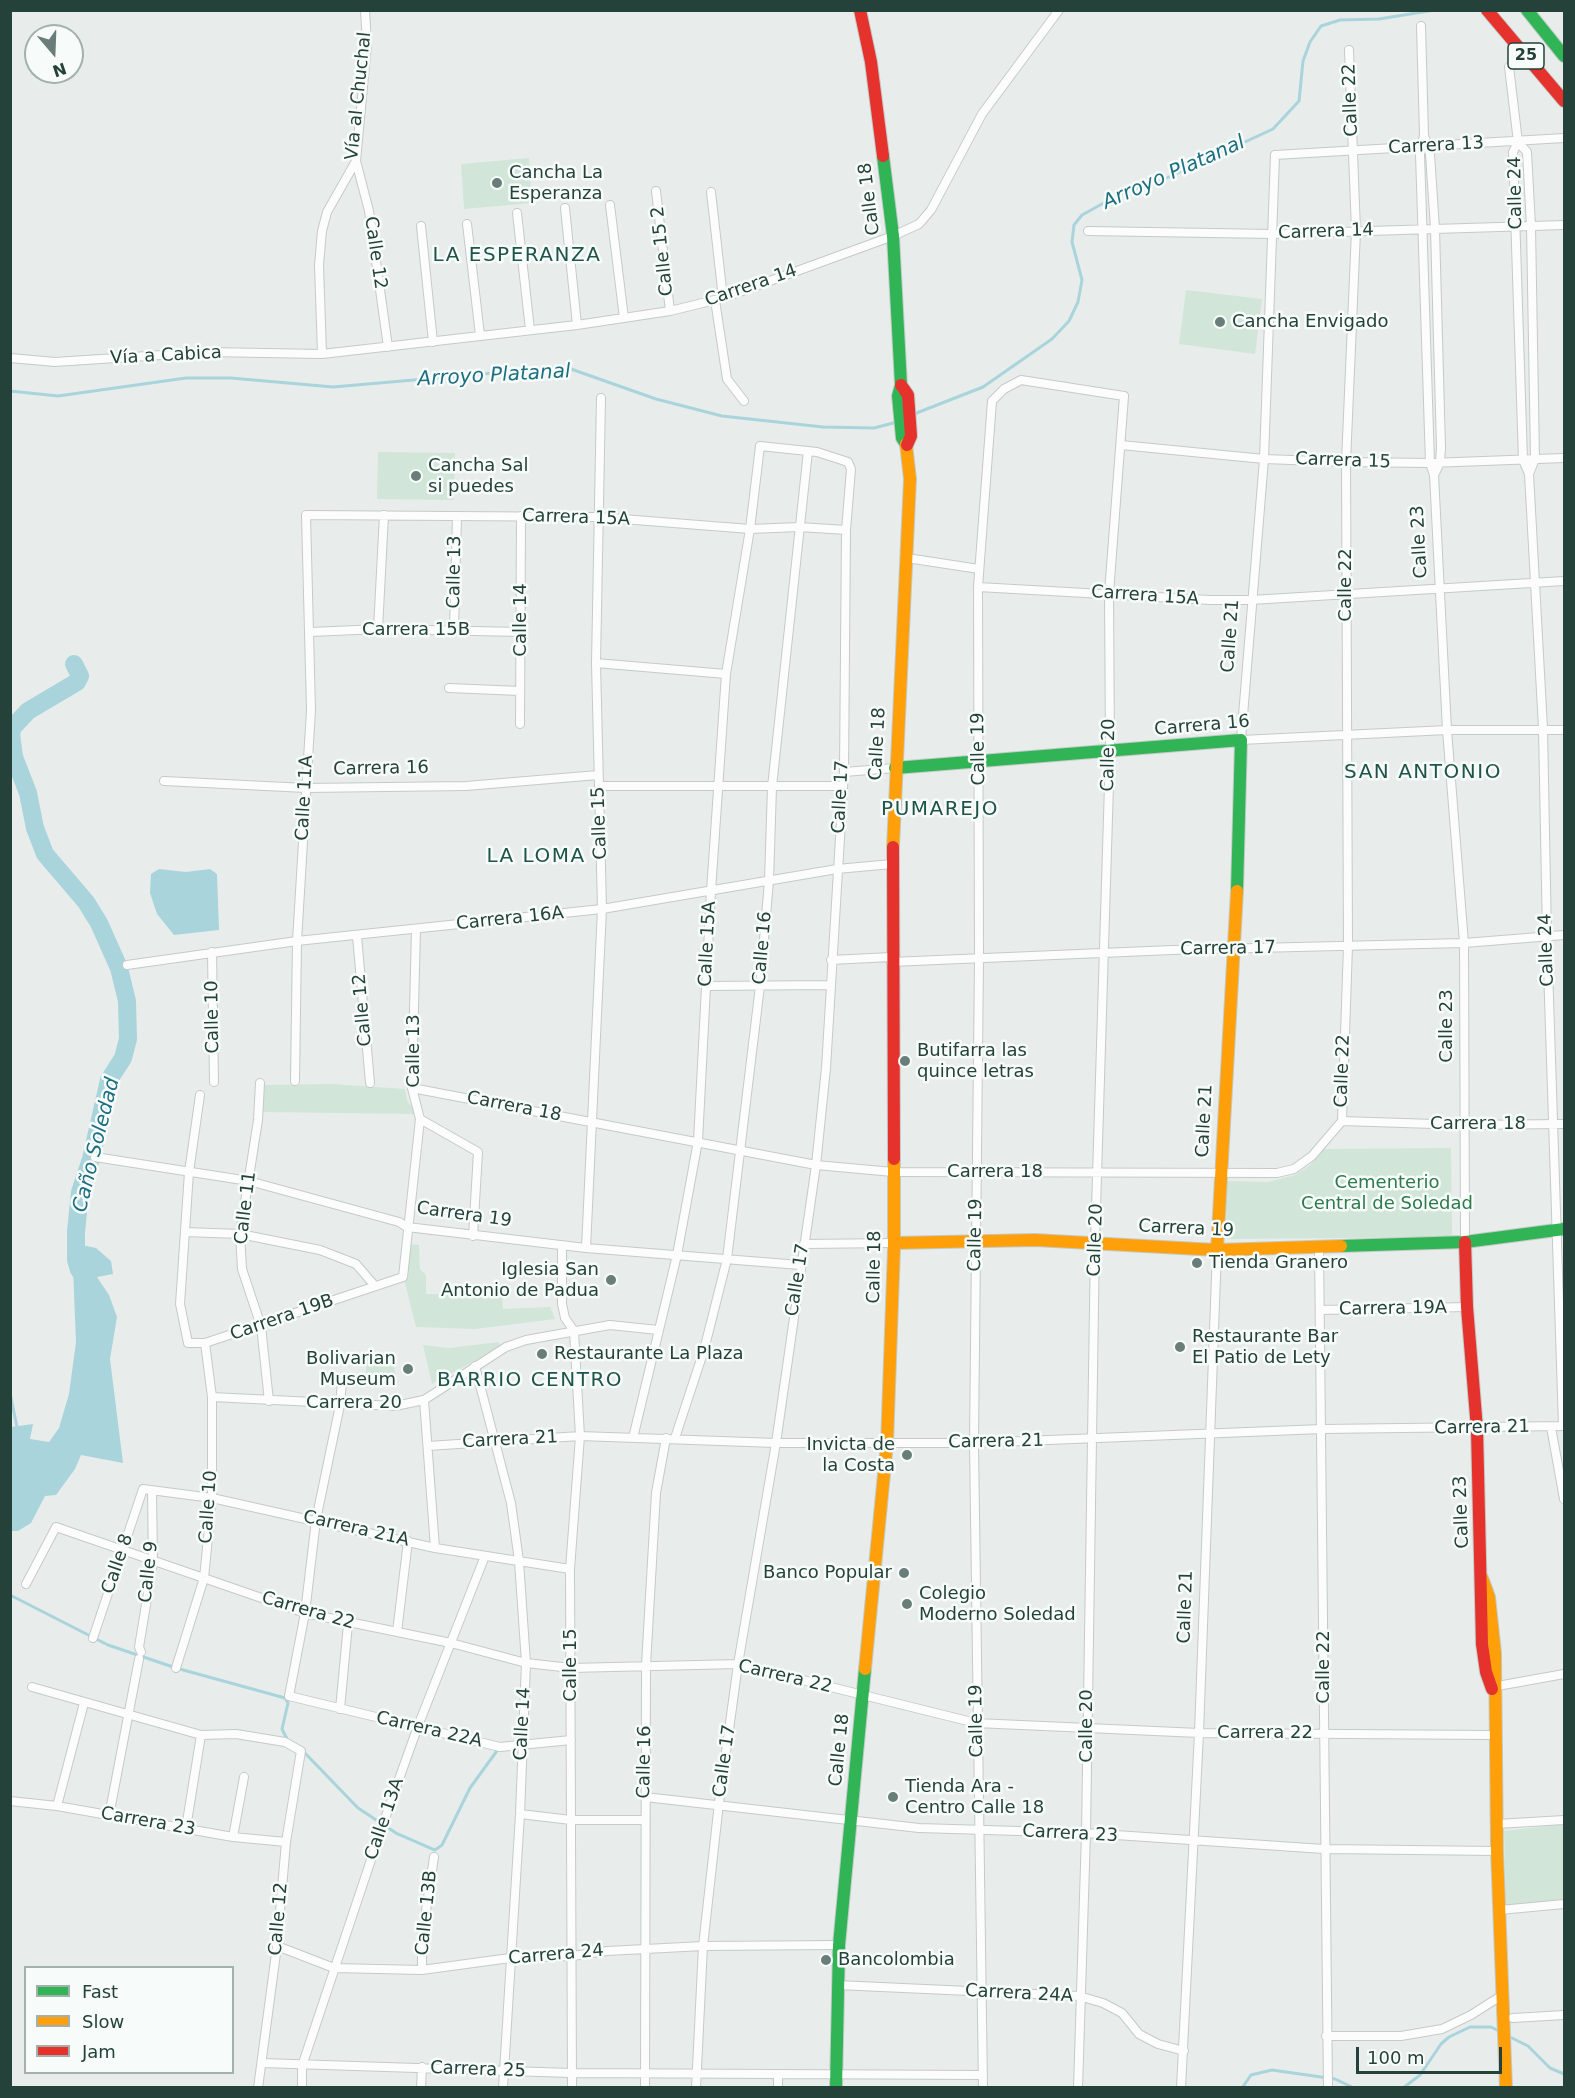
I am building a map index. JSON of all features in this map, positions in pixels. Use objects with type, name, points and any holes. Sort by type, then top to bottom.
[{"type":"main road","name":"Calle 18","points":[[836,2082],[839,1945],[887,1443],[894,1243],[892,864],[910,479],[904,409],[898,396],[901,385],[893,236],[871,62],[860,10]]},
{"type":"main road","name":"25","points":[[1487,10],[1564,101]]},
{"type":"main road","name":"25","points":[[1527,10],[1564,56]]},
{"type":"main road","name":"Carrera 16","points":[[895,768],[980,763],[1240,740]]},
{"type":"main road","name":"Calle 21","points":[[1217,1250],[1240,844],[1240,740]]},
{"type":"main road","name":"Carrera 19","points":[[894,1243],[975,1240],[1095,1241],[1217,1250],[1465,1242],[1561,1230]]},
{"type":"main road","name":"Calle 23","points":[[1465,1242],[1467,1307],[1477,1429],[1482,1644],[1486,1672],[1493,1689],[1505,2081]]},
{"type":"street","name":"Vía al Chuchal","points":[[322,354],[319,265],[322,231],[327,212],[356,160],[367,44],[365,10]]},
{"type":"street","name":"Carrera 14","points":[[322,354],[576,325],[670,311],[719,299],[912,228],[925,218],[982,114],[1059,10]]},
{"type":"street","name":"Calle 23","points":[[1421,26],[1424,135],[1423,229],[1430,463],[1434,475],[1447,729],[1464,943],[1465,1242]]},
{"type":"street","name":"Calle 22","points":[[1342,1121],[1348,946],[1345,734],[1346,462],[1356,231],[1349,50]]},
{"type":"street","points":[[1509,67],[1518,142]]},
{"type":"street","name":"Carrera 13","points":[[1274,158],[1278,153],[1564,138]]},
{"type":"street","name":"Calle 24","points":[[1528,474],[1535,459],[1531,226],[1527,152],[1518,142],[1513,152],[1523,460],[1528,474],[1543,728],[1546,937],[1561,1230],[1564,1426]]},
{"type":"street","name":"Calle 23","points":[[1424,146],[1435,229],[1440,463],[1434,475]]},
{"type":"street","name":"Calle 21","points":[[1240,740],[1264,459],[1274,158]]},
{"type":"street","name":"Calle 12","points":[[356,160],[369,211],[388,347]]},
{"type":"street","name":"Calle 15 2","points":[[656,191],[670,311]]},
{"type":"street","points":[[711,192],[727,379],[744,401]]},
{"type":"street","points":[[610,205],[624,318]]},
{"type":"street","points":[[565,208],[576,325]]},
{"type":"street","points":[[517,213],[530,330]]},
{"type":"street","points":[[467,224],[480,335]]},
{"type":"street","name":"Carrera 14","points":[[1088,231],[1272,234],[1564,225]]},
{"type":"street","points":[[421,226],[434,342]]},
{"type":"street","name":"Vía a Cabica","points":[[10,358],[55,362],[208,352],[322,354]]},
{"type":"street","name":"Calle 19","points":[[983,2088],[980,1831],[976,1723],[974,1443],[980,763],[978,587],[992,401],[1004,389],[1021,380],[1123,395]]},
{"type":"street","name":"Calle 20","points":[[1078,2088],[1079,1996],[1086,1833],[1095,1241],[1110,752],[1109,593],[1123,395]]},
{"type":"street","name":"Calle 15","points":[[586,1248],[602,909],[601,786],[598,775],[596,663],[601,398]]},
{"type":"street","name":"Carrera 15","points":[[1121,445],[1264,459],[1346,462],[1440,463],[1564,458]]},
{"type":"street","name":"Calle 15A","points":[[633,1438],[657,1330],[677,1256],[698,1141],[711,891],[726,674],[750,529],[759,446],[808,451]]},
{"type":"street","name":"Calle 17","points":[[696,2088],[704,1946],[719,1803],[738,1664],[776,1443],[816,1165],[826,1068],[844,772],[846,530],[851,469],[848,462],[808,451]]},
{"type":"street","name":"Calle 16","points":[[645,2088],[646,1665],[656,1493],[670,1438],[704,1350],[727,1259],[760,986],[769,881],[772,787],[808,451]]},
{"type":"street","name":"Carrera 15A","points":[[306,515],[597,517],[750,529],[799,527],[846,530]]},
{"type":"street","name":"Calle 11A","points":[[295,1082],[297,941],[311,710],[311,632],[306,515]]},
{"type":"street","points":[[378,629],[384,515]]},
{"type":"street","name":"Calle 13","points":[[454,629],[456,516]]},
{"type":"street","name":"Calle 14","points":[[520,724],[521,516]]},
{"type":"street","points":[[907,558],[979,569]]},
{"type":"street","name":"Carrera 15A","points":[[978,587],[1210,600],[1251,600],[1564,581]]},
{"type":"street","name":"Carrera 15B","points":[[311,632],[378,629],[521,632]]},
{"type":"street","points":[[596,663],[726,674]]},
{"type":"street","points":[[449,688],[520,691]]},
{"type":"street","name":"Carrera 16","points":[[1240,740],[1447,729],[1543,728],[1564,730]]},
{"type":"street","name":"Carrera 16","points":[[844,772],[895,768]]},
{"type":"street","name":"Carrera 16","points":[[164,781],[306,788],[466,786],[598,775]]},
{"type":"street","points":[[601,786],[718,788],[842,786]]},
{"type":"street","name":"Carrera 16A","points":[[127,964],[297,941],[602,909],[837,869],[892,864]]},
{"type":"street","name":"Calle 13","points":[[403,1277],[420,1119],[412,1088],[416,930]]},
{"type":"street","name":"Carrera 17","points":[[831,960],[979,959],[1105,953],[1464,943],[1564,935]]},
{"type":"street","name":"Calle 12","points":[[357,936],[370,1083]]},
{"type":"street","name":"Calle 10","points":[[212,952],[214,1082]]},
{"type":"street","points":[[706,986],[830,985]]},
{"type":"street","name":"Calle 11","points":[[260,1083],[249,1181],[240,1234],[242,1269],[261,1326],[269,1401]]},
{"type":"street","name":"Carrera 18","points":[[412,1088],[816,1165],[893,1172],[1220,1175],[1277,1173],[1294,1169],[1312,1156],[1342,1121],[1464,1125],[1564,1124]]},
{"type":"street","points":[[200,1095],[189,1172],[185,1232],[240,1234],[310,1248],[345,1258],[356,1264],[375,1286]]},
{"type":"street","points":[[420,1119],[478,1152],[473,1236]]},
{"type":"street","name":"Carrera 19","points":[[95,1157],[249,1181],[399,1221],[407,1227],[586,1248],[800,1265]]},
{"type":"street","name":"Carrera 19B","points":[[185,1232],[180,1304],[188,1343],[205,1343],[261,1326],[403,1277]]},
{"type":"street","name":"Carrera 19","points":[[804,1244],[894,1243]]},
{"type":"street","name":"Calle 15","points":[[562,1245],[562,1304],[565,1318],[574,1330],[580,1436],[570,1569],[572,2088]]},
{"type":"street","name":"Calle 22","points":[[1318,1247],[1322,1429],[1324,1849],[1328,2085]]},
{"type":"street","name":"Calle 21","points":[[1181,2088],[1199,1733],[1217,1250]]},
{"type":"street","name":"Carrera 19A","points":[[1320,1310],[1467,1307]]},
{"type":"street","name":"Carrera 20","points":[[212,1397],[395,1406],[424,1400],[506,1347],[526,1340],[610,1325],[657,1330]]},
{"type":"street","name":"Calle 10","points":[[176,1668],[204,1578],[212,1498],[212,1397],[205,1343]]},
{"type":"street","name":"Calle 14","points":[[475,1366],[511,1503],[519,1561],[526,1663],[520,1814],[503,2088]]},
{"type":"street","points":[[305,1613],[316,1520],[340,1405],[342,1381]]},
{"type":"street","points":[[424,1400],[435,1548]]},
{"type":"street","name":"Carrera 21","points":[[428,1446],[496,1439],[580,1436],[776,1443],[974,1443],[1322,1429],[1477,1429],[1564,1426]]},
{"type":"street","points":[[1551,1427],[1564,1499]]},
{"type":"street","name":"Carrera 21A","points":[[143,1489],[212,1498],[408,1540],[435,1548],[570,1569]]},
{"type":"street","name":"Calle 8","points":[[93,1638],[143,1489]]},
{"type":"street","name":"Calle 9","points":[[109,1816],[140,1656],[139,1647],[153,1562],[152,1491]]},
{"type":"street","name":"Carrera 22","points":[[26,1584],[56,1527],[305,1613],[348,1624],[451,1643],[526,1663],[571,1668],[738,1664],[976,1723],[1199,1733],[1495,1735]]},
{"type":"street","points":[[397,1632],[408,1540]]},
{"type":"street","name":"Calle 13A","points":[[302,2088],[302,2066],[334,1968],[418,1726],[485,1556]]},
{"type":"street","name":"Carrera 22A","points":[[305,1613],[289,1696],[500,1747],[571,1740]]},
{"type":"street","points":[[340,1709],[348,1624]]},
{"type":"street","points":[[1493,1689],[1564,1674]]},
{"type":"street","points":[[32,1687],[201,1735],[186,1828]]},
{"type":"street","points":[[57,1806],[84,1703]]},
{"type":"street","name":"Calle 12","points":[[201,1735],[236,1734],[285,1742],[301,1751],[286,1842],[277,1946],[258,2088]]},
{"type":"street","points":[[233,1837],[244,1777]]},
{"type":"street","name":"Carrera 23","points":[[645,1797],[719,1803],[850,1823],[980,1831],[1086,1833],[1193,1842],[1324,1849],[1497,1851]]},
{"type":"street","name":"Carrera 23","points":[[10,1801],[57,1806],[233,1837],[286,1842]]},
{"type":"street","points":[[520,1814],[571,1820],[644,1820]]},
{"type":"street","points":[[1497,1824],[1564,1820]]},
{"type":"street","name":"Calle 13B","points":[[422,1970],[422,1938],[434,1857]]},
{"type":"street","points":[[1500,1910],[1564,1904]]},
{"type":"street","name":"Carrera 24","points":[[277,1946],[334,1968],[422,1970],[510,1958],[572,1956],[704,1946],[839,1945]]},
{"type":"street","name":"Carrera 24A","points":[[837,1985],[1079,1996],[1103,2003],[1122,2013],[1139,2034],[1158,2044],[1184,2051]]},
{"type":"street","points":[[1326,2036],[1401,2036],[1443,2029],[1504,1999]]},
{"type":"street","points":[[1513,2018],[1564,2015]]},
{"type":"street","name":"Carrera 25","points":[[261,2063],[571,2073],[778,2075],[836,2082],[983,2075]]},
{"type":"street","points":[[421,2088],[422,2067]]},
{"type":"street","points":[[778,2075],[778,2088]]},
{"type":"green space","name":"Cancha La Esperanza","points":[[529,158],[532,203],[464,209],[461,164]]},
{"type":"green space","name":"Cancha Envigado","points":[[1186,290],[1262,299],[1255,354],[1179,344]]},
{"type":"green space","name":"Cancha Sal si puedes","points":[[378,452],[455,453],[454,500],[377,499]]},
{"type":"green space","points":[[331,1084],[405,1089],[407,1101],[414,1109],[414,1114],[263,1112],[264,1085]]},
{"type":"green space","name":"Cementerio Central de Soledad","points":[[1451,1148],[1452,1237],[1225,1239],[1227,1181],[1268,1182],[1295,1175],[1309,1166],[1324,1149]]},
{"type":"green space","points":[[407,1244],[419,1245],[420,1269],[426,1275],[426,1294],[502,1295],[503,1309],[550,1307],[555,1319],[475,1329],[416,1327],[404,1279]]},
{"type":"green space","points":[[499,1342],[500,1347],[432,1384],[423,1345],[449,1348]]},
{"type":"green space","points":[[391,1354],[398,1383],[365,1386],[367,1358]]},
{"type":"green space","points":[[1564,1824],[1564,1900],[1506,1905],[1504,1831]]},
{"type":"water","points":[[159,869],[186,872],[210,869],[217,874],[219,930],[174,935],[157,914],[150,893],[151,874]]},
{"type":"water","points":[[72,1243],[96,1248],[111,1261],[113,1274],[97,1277],[109,1295],[117,1317],[110,1359],[123,1463],[81,1455],[75,1469],[56,1495],[45,1496],[31,1523],[18,1531],[11,1531],[11,1427],[33,1424],[30,1439],[49,1442],[59,1428],[69,1394],[76,1342]]},
{"type":"waterway","name":"Arroyo Platanal","points":[[914,414],[983,387],[1052,339],[1069,321],[1078,302],[1082,280],[1072,242],[1074,225],[1082,215],[1120,194],[1158,182],[1273,129],[1299,101],[1303,61],[1310,42],[1321,26],[1340,20],[1379,19],[1435,10]]},
{"type":"waterway","name":"Arroyo Platanal","points":[[10,391],[58,396],[186,378],[231,378],[333,387],[552,368],[571,369],[656,399],[722,416],[823,427],[874,428],[897,422]]},
{"type":"waterway","name":"Caño Soledad","points":[[74,664],[80,676],[77,682],[28,711],[13,727],[11,734],[14,757],[28,793],[35,828],[45,854],[86,902],[99,923],[119,968],[127,1001],[128,1039],[123,1058],[109,1080],[91,1159],[80,1192],[76,1232],[76,1260],[79,1270]]},
{"type":"waterway","name":"Arroyo Platanal","points":[[10,1393],[17,1427]]},
{"type":"waterway","points":[[10,1595],[108,1645],[176,1668],[285,1698],[288,1703],[282,1729],[287,1739]]},
{"type":"waterway","points":[[302,1750],[358,1808],[396,1833],[435,1850],[442,1845],[470,1788],[499,1748]]},
{"type":"waterway","points":[[1403,2088],[1420,2075],[1441,2044],[1449,2037],[1470,2027],[1491,2027],[1499,2031]]},
{"type":"waterway","points":[[1508,2036],[1528,2046],[1550,2068],[1564,2074]]},
{"type":"waterway","points":[[1242,2088],[1251,2075],[1272,2070],[1335,2079],[1354,2088]]},
{"type":"traffic: fast","points":[[1527,10],[1564,56]]},
{"type":"traffic: fast","points":[[883,156],[893,236],[901,385],[898,396],[902,438],[906,444]]},
{"type":"traffic: fast","points":[[895,768],[1241,740],[1237,891]]},
{"type":"traffic: fast","points":[[1341,1246],[1465,1242],[1564,1229]]},
{"type":"traffic: fast","points":[[836,2088],[839,1945],[865,1669]]},
{"type":"traffic: slow","points":[[893,847],[910,479],[906,444]]},
{"type":"traffic: slow","points":[[1217,1250],[1237,891]]},
{"type":"traffic: slow","points":[[865,1669],[887,1443],[894,1248],[894,1159]]},
{"type":"traffic: slow","points":[[894,1243],[1035,1240],[1217,1250],[1341,1246]]},
{"type":"traffic: slow","points":[[1482,1578],[1489,1597],[1495,1653],[1497,1851],[1506,2088]]},
{"type":"traffic: jam","points":[[860,10],[871,62],[883,156]]},
{"type":"traffic: jam","points":[[1487,10],[1564,101]]},
{"type":"traffic: jam","points":[[901,385],[908,395],[911,436],[907,445]]},
{"type":"traffic: jam","points":[[893,847],[894,1159]]},
{"type":"traffic: jam","points":[[1465,1242],[1467,1307],[1477,1429],[1482,1644],[1486,1672],[1492,1689]]},
{"type":"place","name":"Cancha La Esperanza","points":[[497,183]]},
{"type":"place","name":"Cancha Envigado","points":[[1220,322]]},
{"type":"place","name":"Cancha Sal si puedes","points":[[416,476]]},
{"type":"place","name":"Butifarra las quince letras","points":[[905,1061]]},
{"type":"place","name":"Tienda Granero","points":[[1197,1263]]},
{"type":"place","name":"Iglesia San Antonio de Padua","points":[[611,1280]]},
{"type":"place","name":"Restaurante Bar El Patio de Lety","points":[[1180,1347]]},
{"type":"place","name":"Restaurante La Plaza","points":[[542,1354]]},
{"type":"place","name":"Bolivarian Museum","points":[[408,1369]]},
{"type":"place","name":"Invicta de la Costa","points":[[907,1455]]},
{"type":"place","name":"Banco Popular","points":[[904,1573]]},
{"type":"place","name":"Colegio Moderno Soledad","points":[[907,1604]]},
{"type":"place","name":"Tienda Ara - Centro Calle 18","points":[[893,1797]]},
{"type":"place","name":"Bancolombia","points":[[826,1960]]},
{"type":"district","name":"LA ESPERANZA","points":[[517,256]]},
{"type":"district","name":"SAN ANTONIO","points":[[1423,773]]},
{"type":"district","name":"PUMAREJO","points":[[940,810]]},
{"type":"district","name":"LA LOMA","points":[[536,857]]},
{"type":"district","name":"BARRIO CENTRO","points":[[530,1381]]}]
